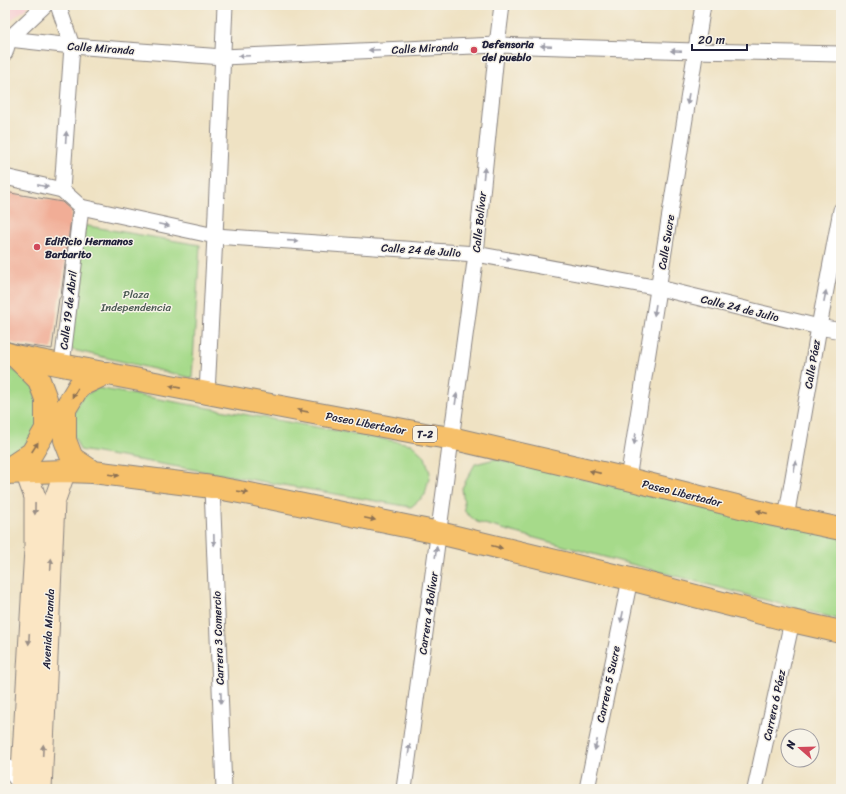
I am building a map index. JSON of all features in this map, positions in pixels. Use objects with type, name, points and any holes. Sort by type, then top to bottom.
[{"type":"highway","name":"Paseo Libertador","points":[[10,354],[207,393],[451,438],[786,518],[841,529]]},
{"type":"highway","points":[[10,354],[39,380],[46,398],[46,429],[32,453],[12,472]]},
{"type":"highway","points":[[93,472],[72,458],[65,440],[65,409],[80,386],[107,373]]},
{"type":"highway","points":[[12,472],[65,470],[93,472],[212,487],[250,494],[438,533],[841,632]]},
{"type":"main road","name":"Avenida Miranda","points":[[29,788],[54,502],[65,470]]},
{"type":"main road","name":"Avenida Miranda","points":[[12,472],[35,497],[29,788]]},
{"type":"street","points":[[7,46],[45,5]]},
{"type":"street","points":[[58,5],[72,46],[62,190]]},
{"type":"street","points":[[207,393],[225,5]]},
{"type":"street","name":"Calle Bolívar","points":[[451,438],[476,254],[502,5]]},
{"type":"street","name":"Calle Sucre","points":[[628,480],[703,5]]},
{"type":"street","name":"Calle Miranda","points":[[7,46],[72,46],[223,57],[497,45],[841,54]]},
{"type":"street","name":"Calle 24 de Julio","points":[[5,177],[62,190],[81,207],[215,236],[476,254],[659,288],[819,327],[841,330]]},
{"type":"street","name":"Calle 19 de Abril","points":[[62,365],[81,207]]},
{"type":"street","name":"Calle Páez","points":[[786,518],[841,210]]},
{"type":"street","name":"Carrera 4 Bolívar","points":[[404,789],[451,438]]},
{"type":"street","name":"Carrera 3 Comercio","points":[[212,487],[224,789]]},
{"type":"street","name":"Carrera 5 Sucre","points":[[587,789],[630,579]]},
{"type":"street","name":"Carrera 6 Páez","points":[[755,789],[792,621]]},
{"type":"street","points":[[5,765],[29,788]]},
{"type":"shaded area","points":[[5,5],[30,5],[5,25]]},
{"type":"green space","name":"Plaza Independencia","points":[[82,225],[200,245],[192,378],[69,349]]},
{"type":"green space","points":[[5,366],[32,381],[41,418],[31,438],[22,448],[5,456]]},
{"type":"green space","points":[[97,388],[411,444],[425,457],[430,473],[425,495],[411,507],[80,450],[73,434],[72,417],[81,398]]},
{"type":"green space","points":[[495,459],[841,537],[841,620],[477,522],[465,512],[462,488],[475,464]]},
{"type":"building","name":"Edificio Hermanos Barbarito","points":[[5,192],[62,202],[72,211],[61,296],[59,299],[52,349],[5,341]]},
{"type":"place","name":"Defensoria del pueblo","points":[[474,50]]},
{"type":"place","name":"Edificio Hermanos Barbarito","points":[[37,247]]}]
